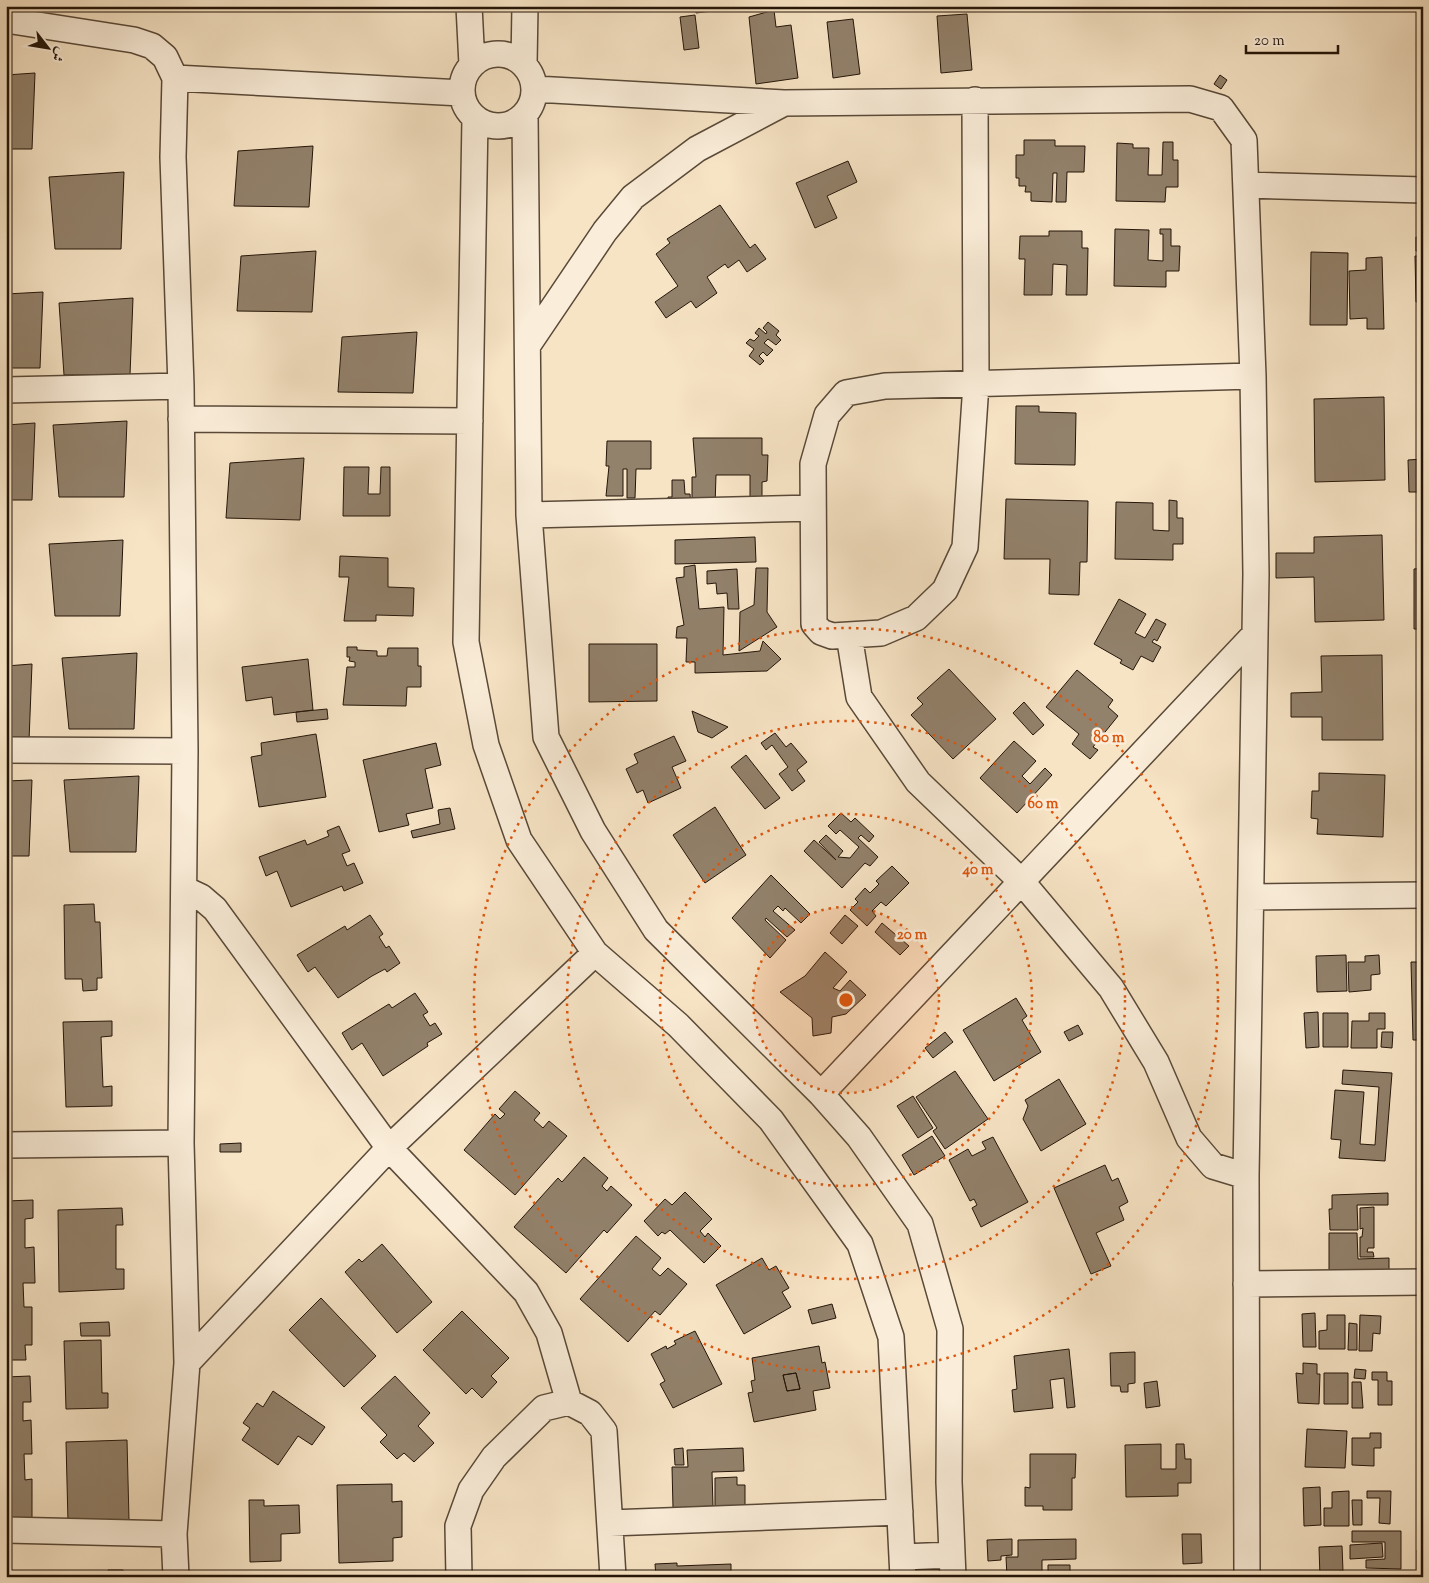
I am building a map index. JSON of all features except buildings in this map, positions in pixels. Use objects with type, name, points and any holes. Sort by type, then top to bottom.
[{"type":"street","points":[[469,6],[472,64]]},
{"type":"street","points":[[524,64],[525,6]]},
{"type":"street","points":[[6,20],[134,40],[152,46],[165,57],[175,78],[173,157],[181,419],[185,751],[181,1143],[188,1363],[174,1534],[176,1577]]},
{"type":"street","points":[[498,53],[512,56],[524,64],[532,76],[535,89],[532,103],[525,115],[514,123],[500,127],[487,125],[468,111],[462,93],[464,77],[472,64],[484,56],[498,53]]},
{"type":"street","points":[[175,78],[462,93]]},
{"type":"street","points":[[535,89],[784,103],[1190,99],[1221,108],[1244,140],[1253,376],[1255,634],[1246,1176],[1247,1577]]},
{"type":"street","points":[[975,100],[976,384],[966,547],[945,590],[916,618],[881,633],[832,636],[821,632],[814,624],[814,464],[827,415],[846,393],[885,386],[976,384],[1253,376]]},
{"type":"street","points":[[528,345],[605,231],[633,197],[697,149],[784,103]]},
{"type":"street","points":[[475,118],[466,642],[486,746],[519,840],[595,953],[678,1025],[770,1120],[860,1244],[891,1337],[903,1567],[953,1566],[950,1482],[950,1329],[920,1224],[859,1136],[821,1094],[656,930],[593,831],[546,737],[529,515],[525,115]]},
{"type":"street","points":[[1247,185],[1423,190]]},
{"type":"street","points":[[6,390],[180,386]]},
{"type":"street","points":[[181,419],[470,421]]},
{"type":"street","points":[[529,515],[813,508]]},
{"type":"street","points":[[821,1094],[1255,634]]},
{"type":"street","points":[[849,635],[859,697],[918,782],[1022,882],[1111,988],[1156,1062],[1189,1138],[1213,1166],[1246,1176]]},
{"type":"street","points":[[6,750],[185,751]]},
{"type":"street","points":[[184,889],[201,897],[215,909],[389,1148],[526,1292],[549,1333],[569,1402]]},
{"type":"street","points":[[1252,897],[1423,895]]},
{"type":"street","points":[[188,1363],[389,1148],[595,953]]},
{"type":"street","points":[[6,1144],[181,1143]]},
{"type":"street","points":[[1246,1284],[1423,1282]]},
{"type":"street","points":[[459,1577],[458,1526],[471,1490],[494,1457],[544,1408],[569,1402],[590,1412],[604,1430],[613,1577]]},
{"type":"street","points":[[610,1523],[900,1512]]},
{"type":"street","points":[[6,1530],[174,1534]]}]
